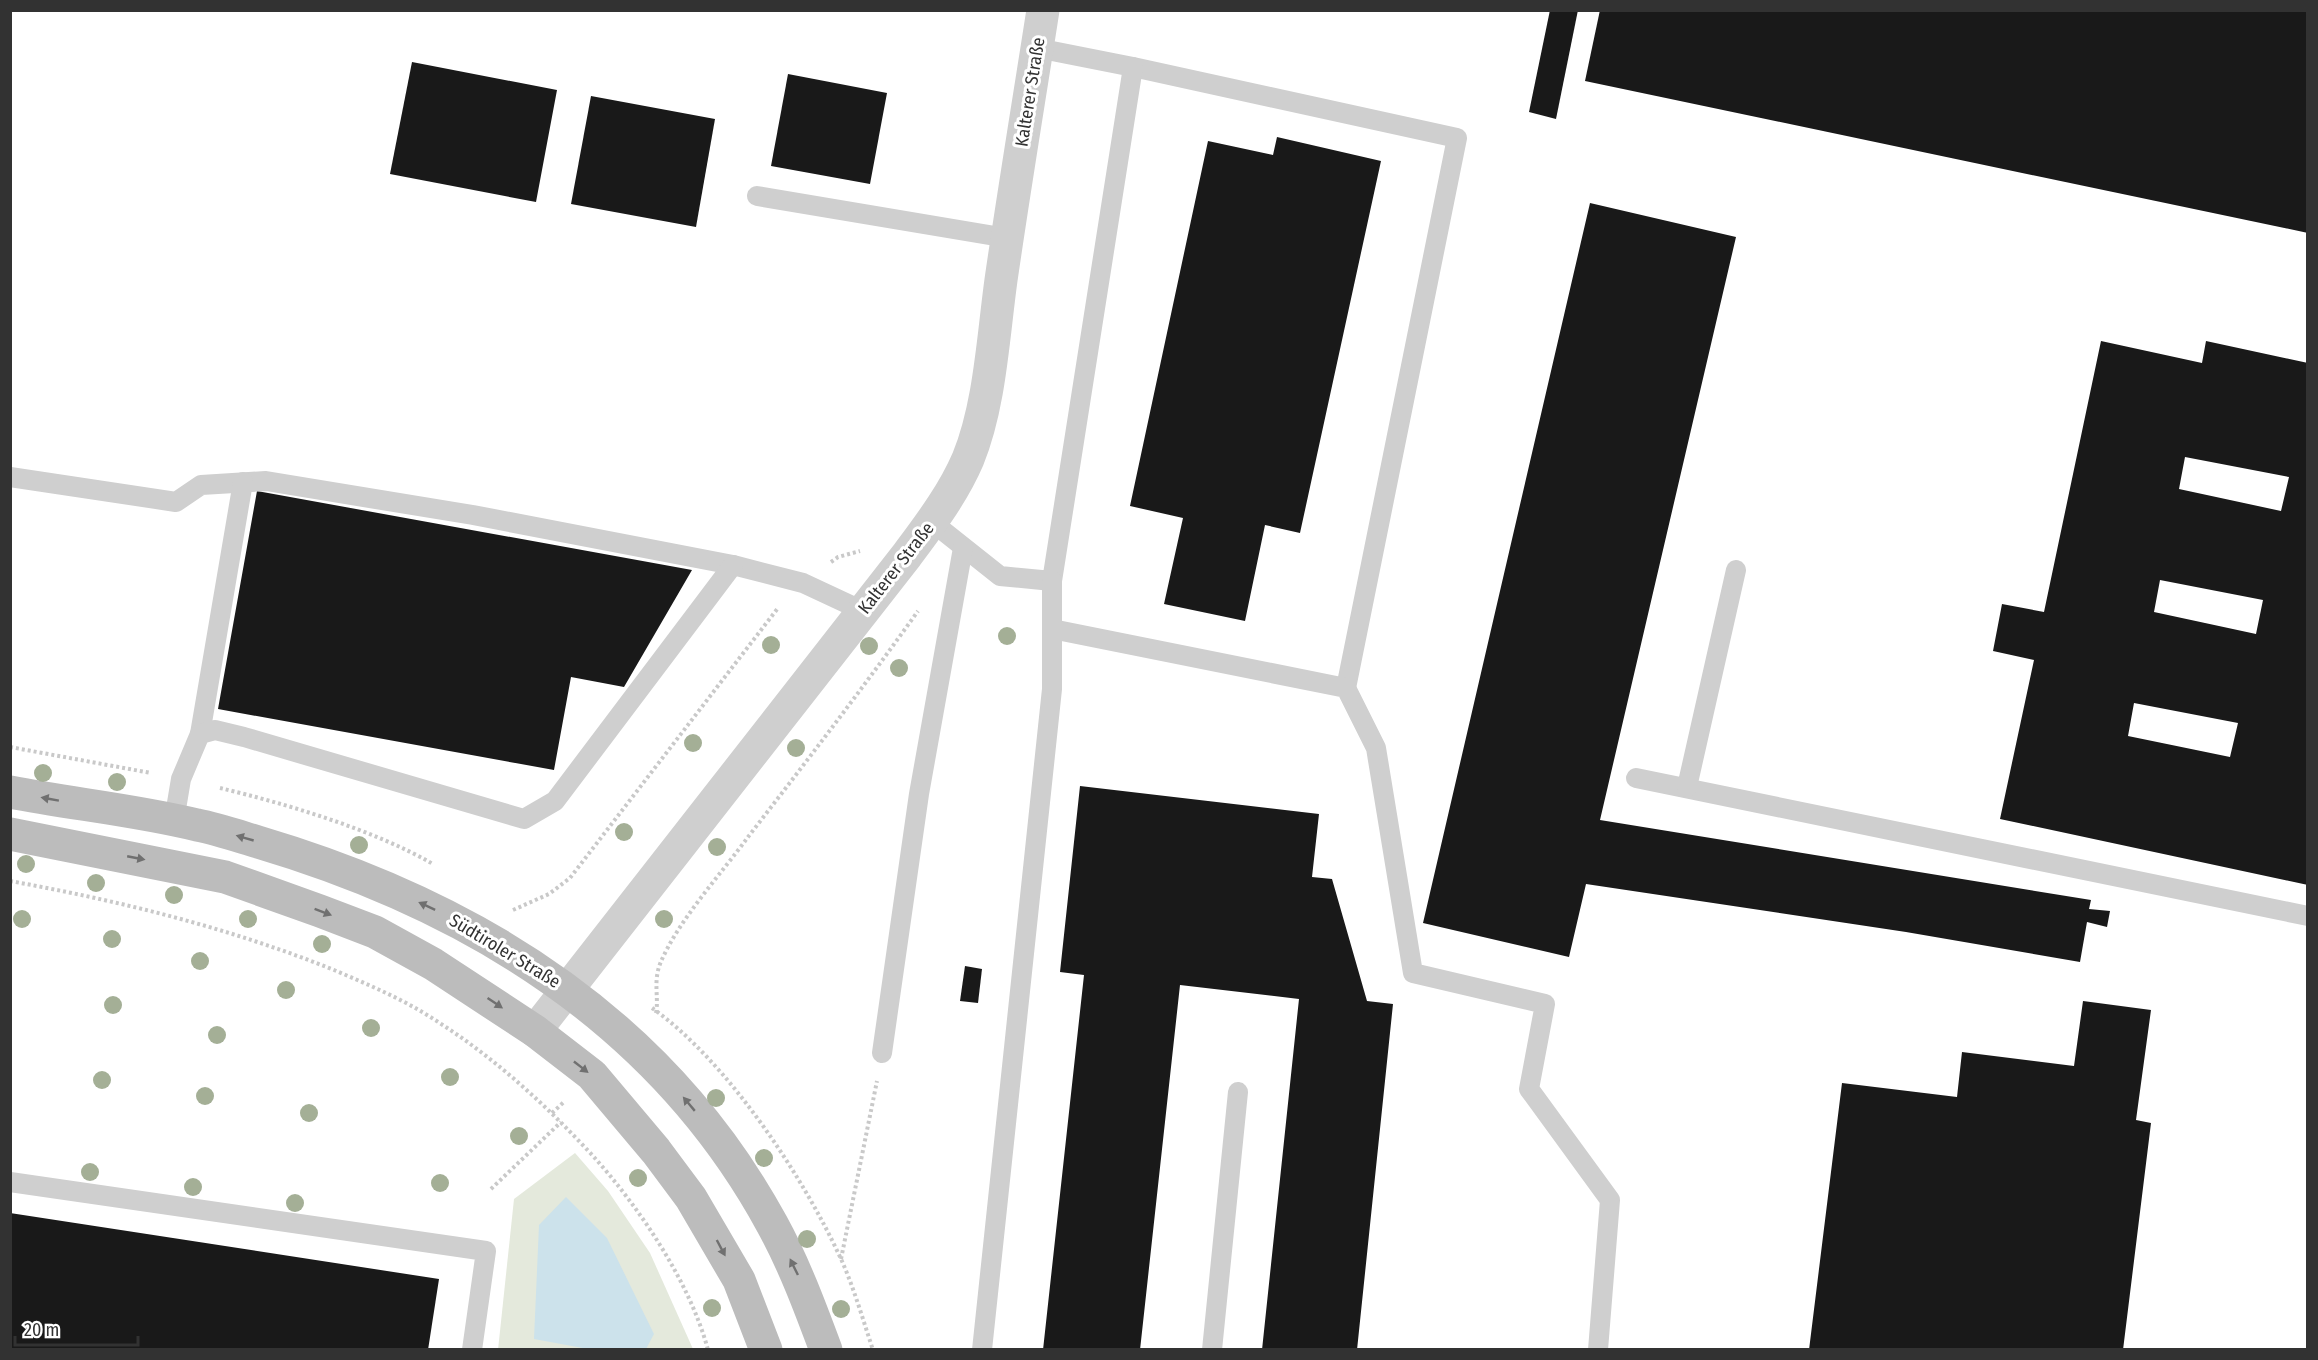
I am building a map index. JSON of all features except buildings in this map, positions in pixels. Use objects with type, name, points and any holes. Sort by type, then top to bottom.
[{"type":"main road","name":"Südtiroler Straße","points":[[10,792],[197,824],[280,849],[394,890],[435,909],[508,949],[567,990],[624,1035],[663,1073],[702,1119],[738,1168],[772,1223],[798,1275],[826,1350]]},
{"type":"main road","points":[[10,834],[225,877],[375,932],[458,978],[535,1031],[592,1076],[656,1151],[691,1198],[739,1280],[766,1350]]},
{"type":"street","name":"Kalterer Straße","points":[[535,1031],[932,522],[968,458],[981,420],[1043,10]]},
{"type":"lane","points":[[1037,48],[1457,138],[1346,688],[1376,748],[1413,973],[1545,1004],[1529,1089],[1610,1200],[1598,1350]]},
{"type":"lane","points":[[982,1350],[1052,689],[1052,581],[1133,67]]},
{"type":"lane","points":[[757,196],[1007,238]]},
{"type":"lane","points":[[10,477],[176,502],[201,485],[266,481],[450,512],[733,565],[803,583],[863,611]]},
{"type":"lane","points":[[174,820],[181,779],[200,734],[243,482]]},
{"type":"lane","points":[[932,522],[999,576],[1052,581]]},
{"type":"lane","points":[[882,1053],[919,794],[963,548]]},
{"type":"lane","points":[[200,734],[215,730],[244,737],[524,819],[555,801],[733,565]]},
{"type":"lane","points":[[1687,787],[1736,570]]},
{"type":"lane","points":[[1052,629],[1346,688]]},
{"type":"lane","points":[[1636,778],[2307,916]]},
{"type":"lane","points":[[1212,1350],[1238,1092]]},
{"type":"lane","points":[[10,1182],[486,1251],[472,1350]]},
{"type":"path","points":[[509,911],[549,894],[570,878],[782,603]]},
{"type":"path","points":[[658,1012],[655,989],[660,966],[671,942],[918,612]]},
{"type":"path","points":[[10,880],[135,907],[287,951],[387,993],[469,1042],[506,1070],[561,1122],[632,1202],[680,1282],[702,1329],[708,1350]]},
{"type":"path","points":[[841,1260],[882,1053]]},
{"type":"path","points":[[491,1189],[561,1122]]},
{"type":"shaded area","points":[[575,1153],[608,1191],[650,1253],[693,1349],[498,1350],[514,1199]]},
{"type":"water","points":[[566,1197],[607,1238],[654,1334],[646,1349],[588,1349],[534,1339],[539,1225]]}]
